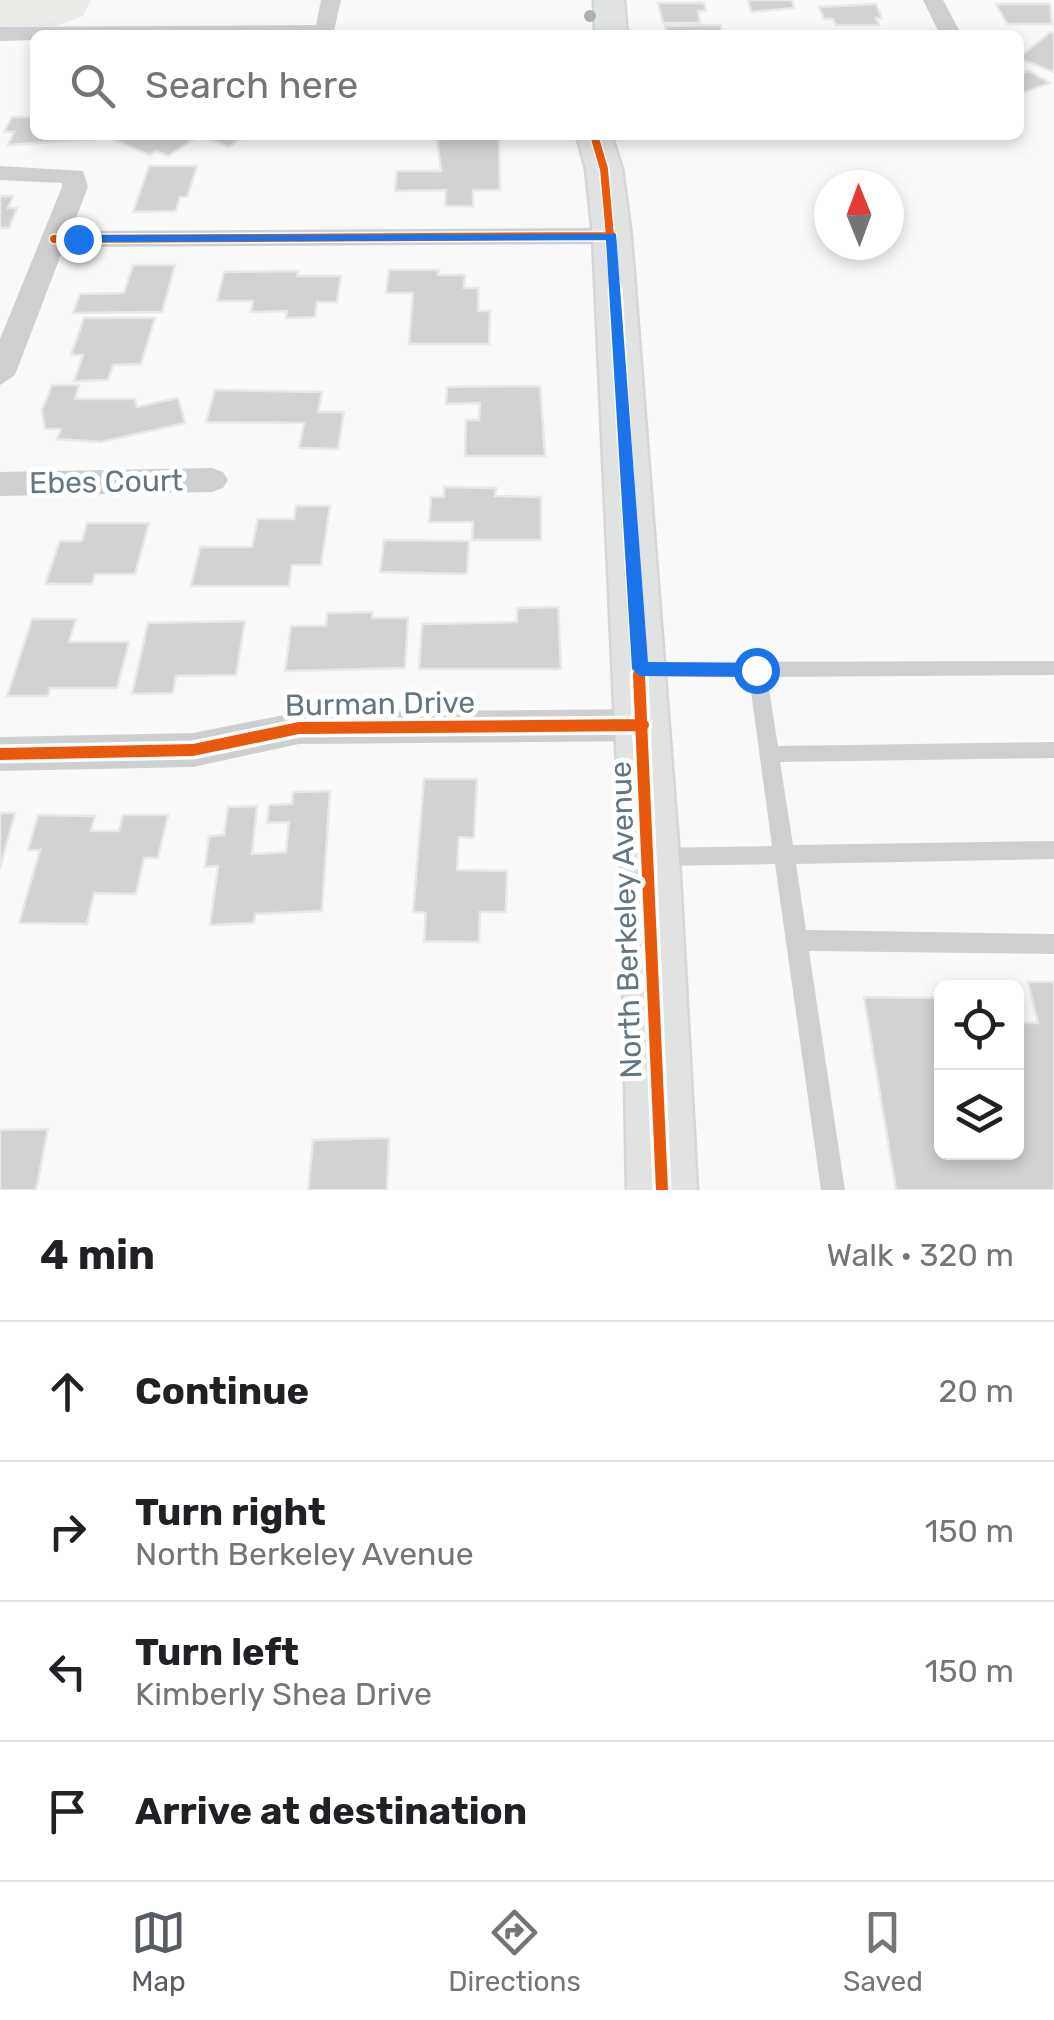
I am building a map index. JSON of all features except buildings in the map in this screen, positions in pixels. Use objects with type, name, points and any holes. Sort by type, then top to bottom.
[{"type":"street","points":[[326,30],[332,0]]},
{"type":"street","points":[[579,0],[580,30]]},
{"type":"street","points":[[610,0],[612,30]]},
{"type":"street","points":[[933,0],[948,30]]},
{"type":"street","points":[[47,30],[94,26],[280,30]]},
{"type":"street","points":[[0,34],[30,31]]},
{"type":"street","name":"North Berkeley Avenue","points":[[603,146],[640,669],[662,1190]]},
{"type":"street","points":[[0,173],[74,176],[75,186],[0,375]]},
{"type":"street","points":[[54,239],[612,236]]},
{"type":"street","name":"Ebes Court","points":[[0,484],[212,480]]},
{"type":"street","name":"Burman Drive","points":[[0,754],[193,750],[299,728],[643,725]]},
{"type":"lane","points":[[640,669],[1054,668]]},
{"type":"lane","points":[[756,670],[786,852],[833,1190]]},
{"type":"lane","points":[[770,754],[1054,750]]},
{"type":"lane","points":[[650,857],[1054,850]]},
{"type":"lane","points":[[797,940],[1054,944]]},
{"type":"shaded area","points":[[0,0],[91,0],[83,16],[56,26],[0,27]]},
{"type":"cycle path","points":[[595,140],[604,169],[612,236],[650,857],[662,1190]]},
{"type":"cycle path","points":[[54,239],[612,236]]},
{"type":"cycle path","points":[[0,754],[193,750],[299,728],[643,725]]},
{"type":"route","points":[[78,239],[612,236],[640,669],[756,670]]}]
